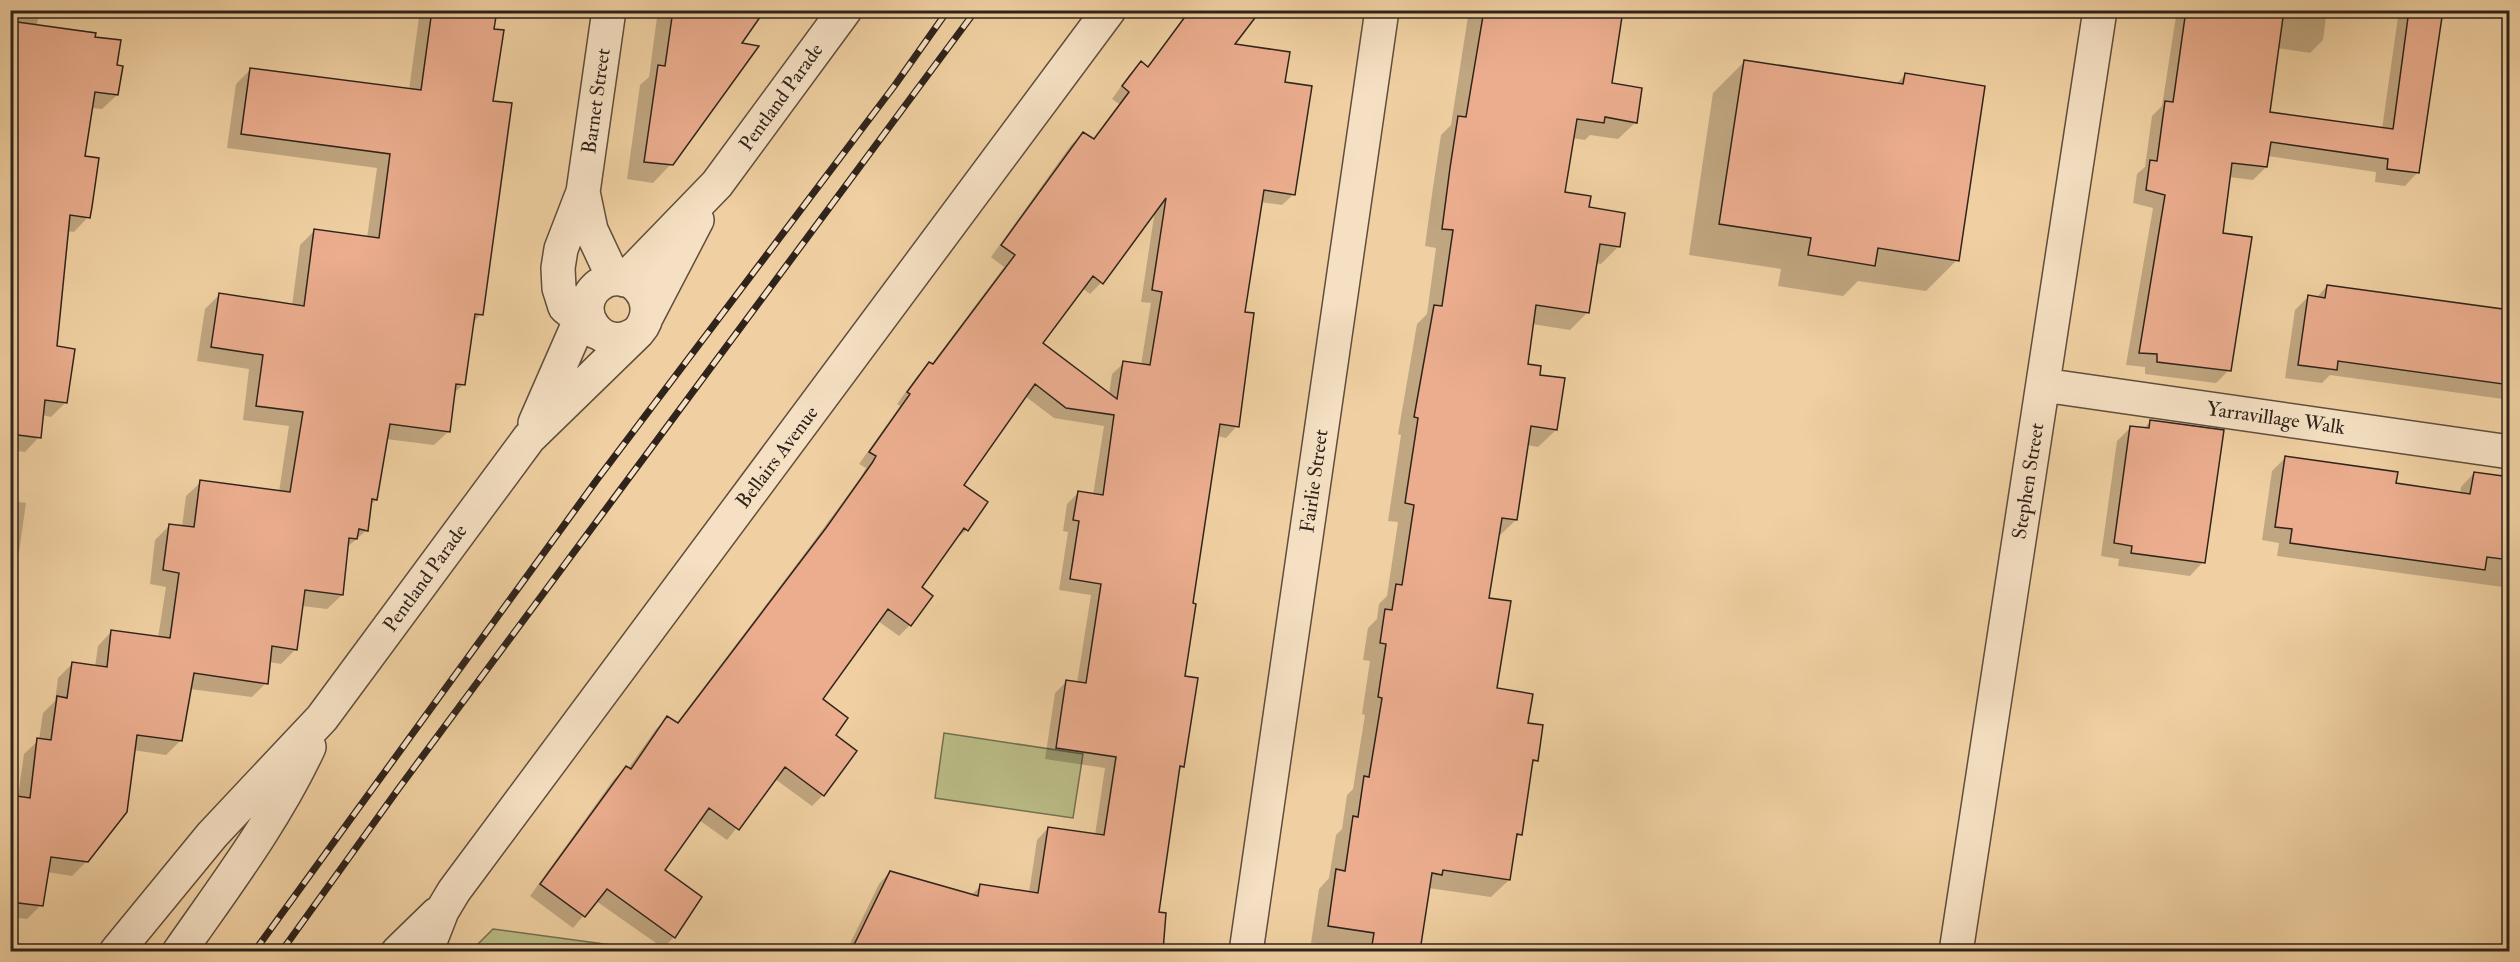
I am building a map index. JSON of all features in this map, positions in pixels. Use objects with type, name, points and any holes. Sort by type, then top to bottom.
[{"type":"street","name":"Barnet Street","points":[[583,192],[601,302],[565,307],[561,297],[558,268],[561,249],[583,192],[609,10]]},
{"type":"street","name":"Pentland Parade","points":[[529,438],[601,302],[717,184],[845,10]]},
{"type":"street","name":"Bellairs Avenue","points":[[398,951],[446,904],[1109,10]]},
{"type":"street","name":"Fairlie Street","points":[[1246,951],[1382,10]]},
{"type":"street","name":"Stephen Street","points":[[1956,951],[2100,10]]},
{"type":"street","name":"Pentland Parade","points":[[116,951],[212,835],[322,718],[529,438],[643,324],[717,184]]},
{"type":"street","points":[[643,293],[643,324],[625,340],[617,340],[601,302],[643,293]]},
{"type":"street","name":"Yarravillage Walk","points":[[2043,385],[2510,452]]},
{"type":"street","name":"Pentland Parade","points":[[179,951],[233,876],[290,784],[322,718]]},
{"type":"street","name":"Bellairs Avenue","points":[[426,951],[446,904]]},
{"type":"green space","points":[[944,733],[1083,754],[1073,818],[935,798]]},
{"type":"green space","points":[[493,929],[656,951],[471,951]]},
{"type":"building","points":[[432,10],[497,10],[494,29],[504,30],[493,101],[512,103],[483,315],[475,314],[465,385],[456,384],[450,432],[390,424],[377,500],[372,499],[368,531],[359,529],[357,539],[349,538],[343,595],[305,590],[297,650],[272,646],[268,684],[194,673],[182,741],[137,735],[127,812],[88,862],[51,857],[43,906],[10,902],[10,795],[30,798],[37,738],[51,740],[57,696],[67,698],[72,662],[107,667],[111,630],[170,638],[179,573],[163,570],[169,524],[194,527],[200,480],[290,492],[303,412],[256,406],[263,355],[211,347],[219,293],[304,306],[314,229],[379,238],[390,154],[241,134],[250,68],[421,90]]},
{"type":"building","points":[[673,10],[765,10],[742,43],[759,46],[673,165],[644,162],[658,65],[665,66]]},
{"type":"building","points":[[1190,10],[1261,10],[1235,44],[1290,52],[1285,82],[1312,86],[1295,195],[1264,190],[1245,312],[1254,313],[1239,427],[1220,424],[1193,603],[1196,604],[1185,676],[1198,678],[1184,767],[1180,766],[1159,912],[1166,913],[1163,951],[851,951],[890,871],[978,896],[980,884],[1038,893],[1048,827],[1104,835],[1116,757],[1056,748],[1066,680],[1086,683],[1101,584],[1070,579],[1079,521],[1073,520],[1078,491],[1103,495],[1114,415],[1066,408],[1035,384],[964,485],[988,502],[968,531],[964,528],[922,587],[933,596],[911,626],[888,609],[823,699],[848,718],[836,735],[857,751],[824,796],[785,767],[739,830],[709,808],[665,870],[702,897],[675,938],[607,889],[585,917],[540,884],[626,766],[631,769],[667,716],[678,723],[826,528],[872,463],[876,456],[869,452],[910,394],[907,392],[929,362],[933,364],[1015,255],[1001,245],[1083,132],[1094,139],[1129,92],[1122,86],[1141,61],[1148,67]],"holes":[[[1166,198],[1152,290],[1162,292],[1150,365],[1123,361],[1117,399],[1043,343],[1093,276],[1103,284]]]},
{"type":"building","points":[[1484,10],[1623,10],[1612,83],[1642,88],[1637,123],[1605,117],[1604,123],[1577,119],[1565,192],[1591,196],[1589,207],[1625,213],[1620,247],[1600,244],[1589,313],[1536,305],[1528,364],[1541,366],[1540,375],[1565,378],[1557,430],[1531,426],[1517,520],[1502,518],[1489,598],[1511,601],[1497,688],[1533,694],[1528,723],[1543,725],[1538,761],[1533,760],[1522,835],[1517,834],[1510,880],[1443,870],[1442,875],[1432,873],[1420,951],[1371,951],[1374,933],[1328,926],[1336,869],[1345,871],[1353,816],[1358,817],[1364,776],[1369,777],[1382,698],[1378,697],[1386,644],[1380,643],[1385,609],[1392,610],[1396,584],[1402,585],[1414,505],[1405,503],[1418,418],[1414,417],[1434,305],[1442,306],[1453,230],[1442,229],[1450,168],[1458,116],[1466,117]]},
{"type":"building","points":[[2186,10],[2284,10],[2270,112],[2393,129],[2409,10],[2443,10],[2419,173],[2387,169],[2388,159],[2271,142],[2267,167],[2232,163],[2223,233],[2252,237],[2231,371],[2157,362],[2157,354],[2139,353],[2165,195],[2146,190],[2150,160],[2157,161],[2165,101],[2173,102]]},
{"type":"building","points":[[10,21],[96,33],[95,37],[121,40],[117,65],[123,66],[118,95],[95,92],[85,156],[99,158],[92,207],[90,218],[70,215],[57,346],[75,349],[67,403],[45,400],[41,438],[10,434]]},
{"type":"building","points":[[1744,60],[1903,84],[1905,73],[1985,86],[1959,261],[1878,248],[1875,266],[1808,255],[1811,238],[1719,224]]},
{"type":"building","points":[[2327,285],[2510,310],[2510,385],[2338,361],[2337,370],[2298,365],[2308,295],[2325,298]]},
{"type":"building","points":[[2150,420],[2224,430],[2205,563],[2131,553],[2132,546],[2114,543],[2130,426],[2149,428]]},
{"type":"building","points":[[2285,456],[2398,472],[2396,483],[2470,494],[2474,472],[2510,477],[2510,560],[2487,557],[2485,570],[2290,543],[2292,529],[2275,527]]},
{"type":"railway","points":[[254,952],[596,481],[895,85],[948,10]]},
{"type":"railway","points":[[281,952],[399,788],[976,10]]}]
